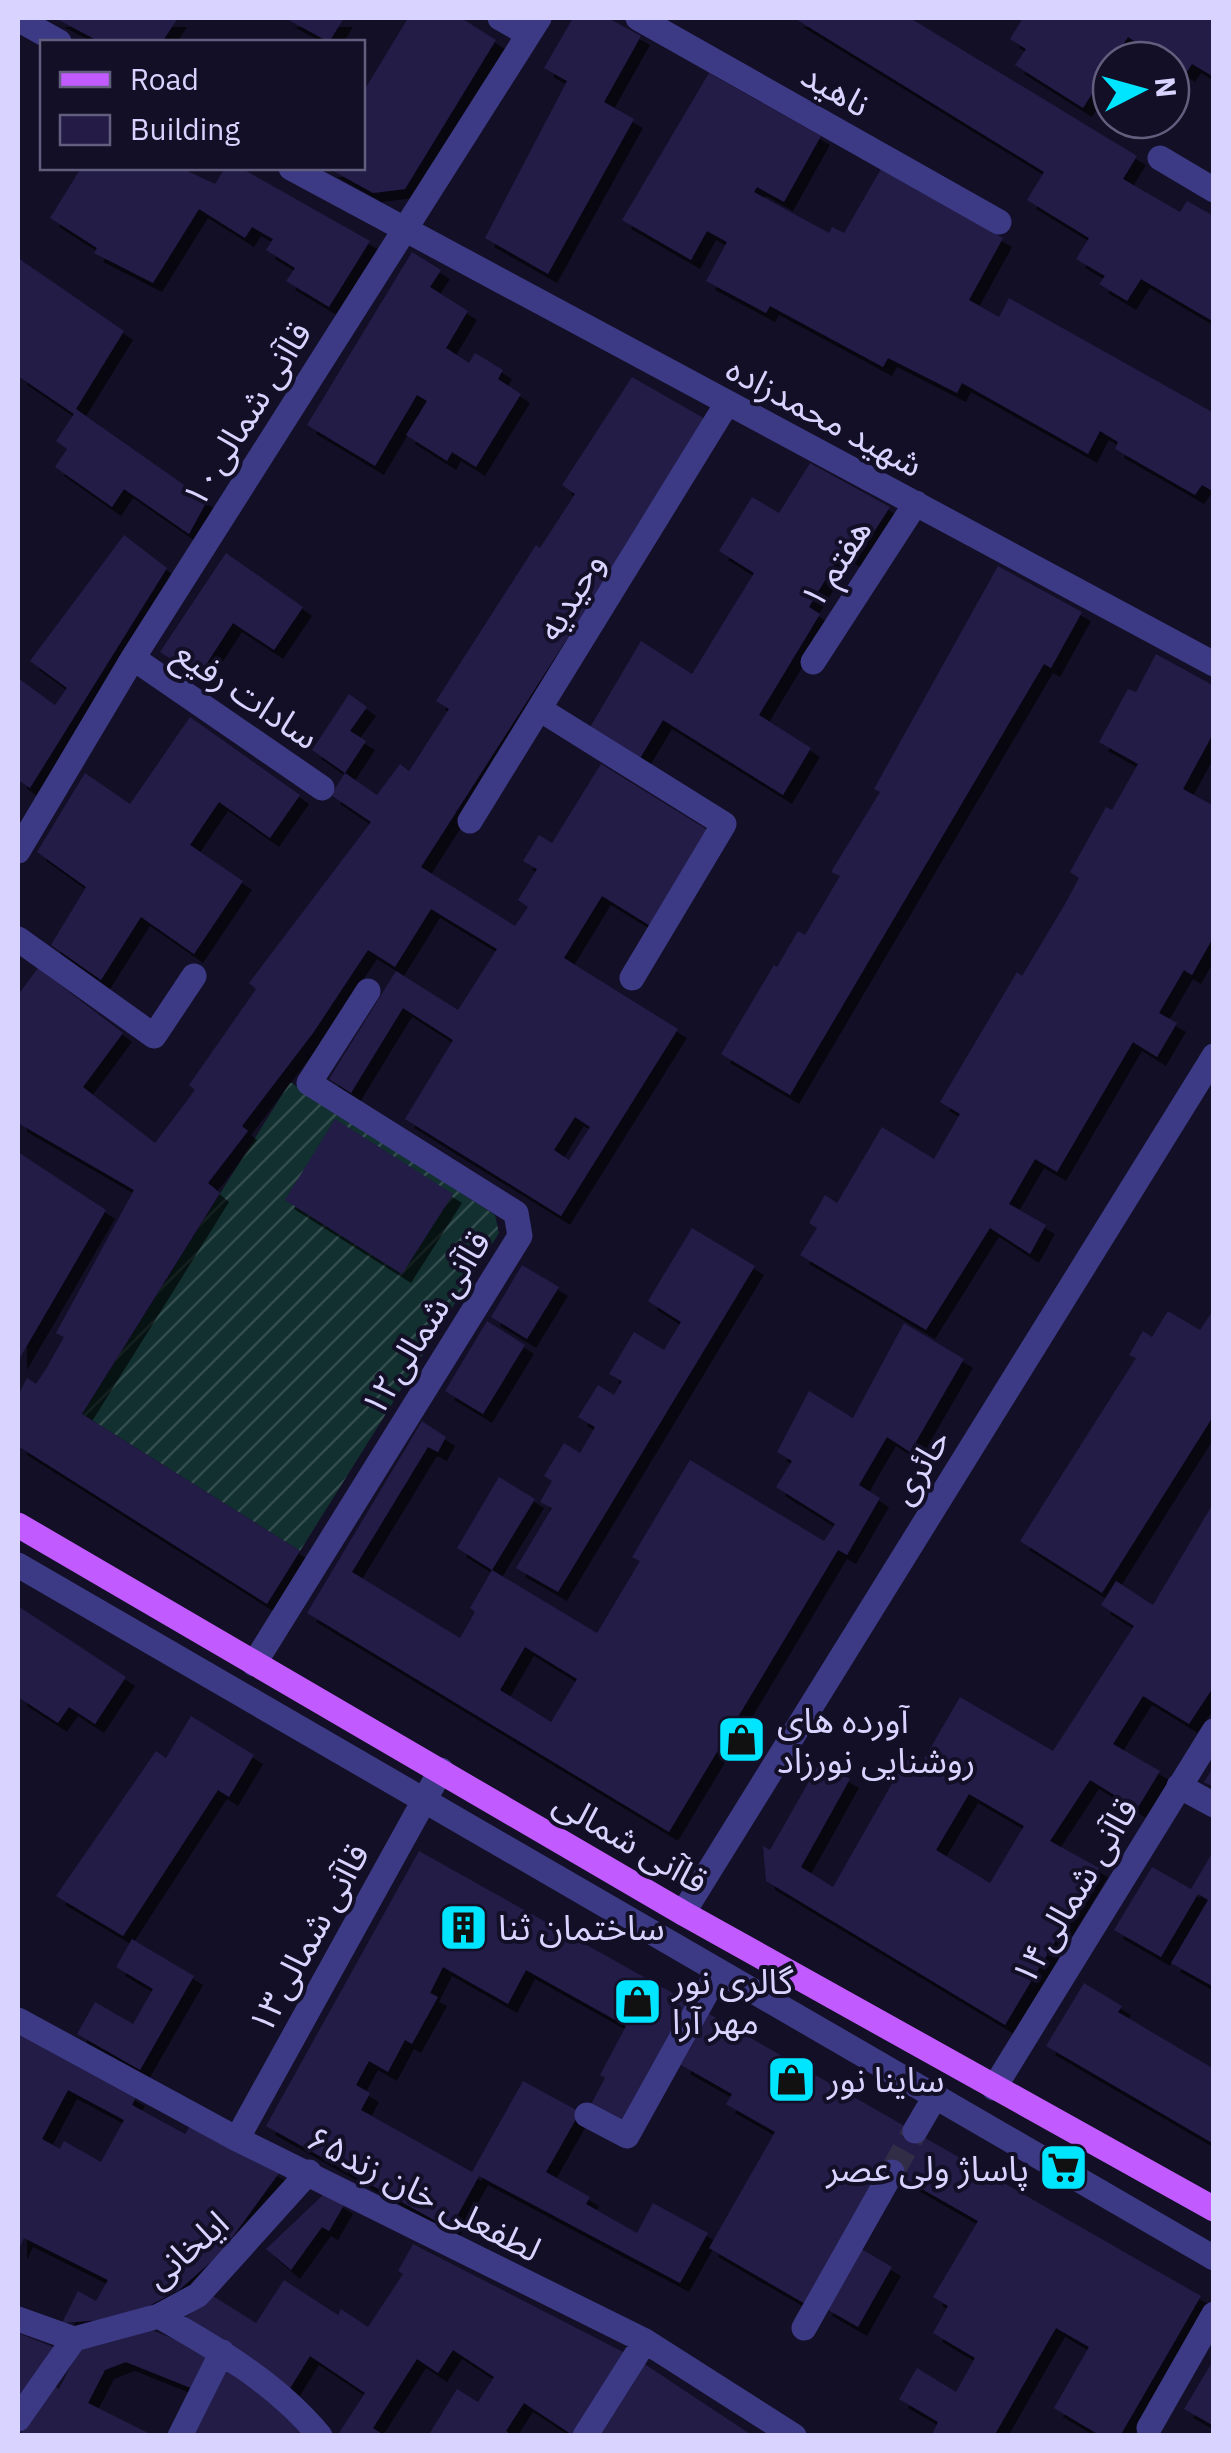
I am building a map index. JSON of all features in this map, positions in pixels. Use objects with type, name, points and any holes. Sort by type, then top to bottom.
[{"type":"main road","name":"قاآنی شمالی","points":[[18,1524],[684,1913],[1214,2208]]},
{"type":"street","points":[[500,18],[533,26]]},
{"type":"street","name":"ناهید","points":[[638,18],[999,222]]},
{"type":"street","points":[[18,19],[55,40]]},
{"type":"street","name":"قاآنی شمالی۱۰","points":[[18,851],[55,795],[133,658],[533,26]]},
{"type":"street","points":[[1160,158],[1214,190]]},
{"type":"street","name":"شهید محمدزاده","points":[[296,170],[726,405],[1214,664]]},
{"type":"street","name":"وحیدیه","points":[[470,821],[726,405]]},
{"type":"street","name":"هفتم ۱","points":[[813,662],[916,504]]},
{"type":"street","name":"سادات رفیع","points":[[133,658],[322,788]]},
{"type":"street","points":[[541,710],[724,824],[632,978]]},
{"type":"street","points":[[18,940],[154,1036],[194,976]]},
{"type":"street","name":"قاآنی شمالی۱۲","points":[[254,1664],[520,1236],[516,1213],[310,1083],[368,992]]},
{"type":"street","name":"حائری","points":[[684,1913],[1214,1056]]},
{"type":"street","points":[[18,1565],[423,1804],[1214,2258]]},
{"type":"street","name":"قاآنی شمالی۱۴","points":[[994,2088],[1214,1731]]},
{"type":"street","name":"قاآنی شمالی۱۳","points":[[236,2139],[442,1770]]},
{"type":"street","points":[[1179,1786],[1214,1805]]},
{"type":"street","points":[[588,2115],[628,2136],[718,1972]]},
{"type":"street","name":"لطفعلی خان زند۶۵","points":[[18,2020],[236,2139],[645,2341],[794,2436]]},
{"type":"street","points":[[915,2131],[936,2095]]},
{"type":"street","name":"ایلخانی","points":[[159,2316],[198,2295],[309,2172]]},
{"type":"street","points":[[804,2328],[892,2172]]},
{"type":"street","points":[[1149,2428],[1214,2314]]},
{"type":"street","points":[[18,2319],[74,2339],[159,2316]]},
{"type":"street","name":"ایلخانی","points":[[159,2316],[222,2352],[291,2401],[320,2436]]},
{"type":"street","points":[[18,2419],[74,2339]]},
{"type":"street","points":[[584,2436],[645,2341]]},
{"type":"street","points":[[180,2436],[222,2352]]},
{"type":"green space","points":[[290,1082],[495,1215],[499,1233],[300,1551],[82,1414]]},
{"type":"building","points":[[55,18],[178,18],[163,40],[96,40]]},
{"type":"building","points":[[285,18],[344,18],[330,40]]},
{"type":"building","points":[[408,18],[461,18],[496,40],[405,189],[373,193],[332,170],[365,170],[365,89]]},
{"type":"building","points":[[573,18],[608,18],[641,36],[604,102],[634,119],[548,274],[485,238],[567,81],[544,68]]},
{"type":"building","points":[[794,18],[910,18],[1091,128],[1091,140],[1111,140],[1137,156],[1123,179],[1180,212],[1187,201],[1214,216],[1214,322],[1141,279],[1127,301],[1099,284],[1105,276],[1076,259],[1089,238],[1027,200],[1044,172]]},
{"type":"building","points":[[1023,18],[1214,18],[1214,77],[1191,66],[1191,40],[1091,40],[1091,95],[1083,108],[1015,65],[1026,49],[1010,39]]},
{"type":"building","points":[[709,73],[821,136],[784,202],[757,187],[754,192],[829,233],[832,227],[844,233],[881,169],[1003,238],[969,300],[999,317],[1009,298],[1214,413],[1214,492],[1202,485],[1195,495],[1115,449],[1118,442],[1100,431],[1088,454],[962,383],[957,393],[888,358],[883,367],[770,306],[766,313],[706,281],[727,242],[707,231],[691,260],[622,220]]},
{"type":"building","points":[[80,170],[185,170],[215,184],[224,170],[245,170],[370,241],[329,307],[286,281],[295,268],[266,250],[273,239],[252,227],[245,238],[199,209],[153,283],[94,253],[97,248],[50,218]]},
{"type":"building","points":[[412,252],[441,270],[430,287],[468,311],[446,348],[469,363],[475,353],[503,370],[498,379],[521,394],[476,467],[452,452],[447,461],[406,435],[427,401],[417,395],[375,466],[307,425]]},
{"type":"building","points":[[18,258],[124,331],[76,409],[207,501],[189,534],[124,489],[112,507],[55,467],[67,449],[56,441],[74,414],[18,376]]},
{"type":"building","points":[[632,377],[707,420],[421,867],[515,926],[528,907],[518,900],[537,869],[523,861],[539,835],[552,843],[601,764],[711,832],[652,927],[602,896],[564,958],[678,1029],[561,1216],[405,1119],[453,1040],[403,1008],[351,1093],[329,1079],[396,971],[458,1010],[497,949],[431,909],[395,967],[368,950],[313,1033],[242,1126],[248,1131],[208,1183],[220,1193],[82,1414],[300,1551],[267,1604],[18,1446],[18,1396],[27,1378],[36,1384],[46,1369],[64,1337],[56,1333],[134,1190],[18,1123],[18,995],[38,968],[123,1033],[83,1087],[155,1143],[195,1090],[189,1085],[256,989],[249,983],[371,822],[331,795],[345,773],[377,795],[400,764],[409,771],[449,709],[436,701],[536,545],[540,548],[575,494],[562,485]],"holes":[[[575,1117],[590,1127],[569,1160],[554,1150]]]},
{"type":"building","points":[[810,463],[890,507],[855,561],[842,552],[809,607],[820,614],[759,715],[811,748],[783,795],[663,720],[639,760],[589,729],[641,641],[692,674],[754,573],[719,551],[752,497],[779,513]]},
{"type":"building","points":[[124,535],[167,568],[30,788],[18,780],[18,678],[55,705],[67,688],[30,661]]},
{"type":"building","points":[[226,553],[303,607],[274,650],[233,623],[198,677],[160,652]]},
{"type":"building","points":[[998,566],[1082,612],[1051,668],[1044,664],[790,1095],[721,1054],[774,965],[777,967],[798,931],[805,935],[840,876],[831,872],[880,792],[874,789]]},
{"type":"building","points":[[1156,654],[1214,686],[1214,732],[1183,789],[1214,806],[1214,936],[1192,975],[1184,970],[1159,1013],[1177,1023],[1157,1057],[1133,1042],[1057,1172],[1035,1159],[1009,1204],[1046,1225],[1030,1254],[990,1228],[926,1330],[800,1255],[817,1228],[809,1223],[825,1195],[837,1203],[882,1127],[934,1159],[960,1114],[940,1102],[1017,972],[1022,976],[1065,904],[1079,878],[1070,872],[1106,807],[1112,810],[1138,764],[1099,742],[1128,689],[1136,692]]},
{"type":"building","points":[[349,694],[367,707],[350,731],[366,741],[345,773],[312,750]]},
{"type":"building","points":[[190,717],[300,795],[270,838],[219,802],[190,845],[243,881],[194,954],[141,917],[101,980],[51,945],[86,887],[37,852],[85,773],[130,804]]},
{"type":"building","points":[[335,1119],[453,1194],[402,1274],[285,1200]]},
{"type":"building","points":[[18,1152],[106,1210],[18,1361]]},
{"type":"building","points":[[692,1228],[755,1266],[558,1592],[516,1568],[552,1508],[540,1502],[552,1481],[544,1476],[564,1443],[580,1453],[595,1427],[578,1417],[598,1385],[614,1395],[622,1381],[609,1374],[634,1332],[664,1350],[681,1322],[648,1301]]},
{"type":"building","points":[[522,1265],[559,1287],[527,1339],[491,1317]]},
{"type":"building","points":[[1214,1309],[1214,1415],[1102,1593],[1020,1541],[1136,1358],[1129,1355],[1143,1331],[1152,1337],[1168,1311],[1200,1330]]},
{"type":"building","points":[[487,1321],[525,1345],[483,1414],[445,1391]]},
{"type":"building","points":[[904,1323],[964,1359],[910,1452],[887,1437],[859,1485],[880,1498],[847,1555],[838,1550],[669,1832],[307,1613],[422,1421],[446,1437],[438,1452],[428,1447],[352,1572],[460,1638],[475,1612],[470,1608],[492,1570],[597,1633],[640,1561],[632,1557],[690,1460],[824,1541],[835,1524],[776,1487],[792,1461],[777,1452],[809,1391],[853,1418]],"holes":[[[525,1647],[577,1679],[551,1722],[500,1690]]]},
{"type":"building","points":[[499,1477],[535,1499],[492,1570],[457,1548]]},
{"type":"building","points":[[1214,1502],[1214,1686],[1189,1724],[1143,1696],[1113,1744],[1160,1771],[1137,1809],[1090,1780],[1050,1841],[1099,1868],[1005,2025],[766,1881],[763,1846],[770,1850],[820,1762],[850,1779],[801,1867],[833,1887],[906,1759],[920,1766],[960,1697],[1053,1751],[1134,1626],[1101,1605],[1116,1581],[1153,1605]],"holes":[[[969,1794],[1024,1826],[990,1883],[936,1850]]]},
{"type":"building","points":[[18,1606],[126,1677],[95,1724],[69,1707],[58,1723],[18,1697]]},
{"type":"building","points":[[191,1716],[254,1755],[229,1797],[218,1790],[123,1936],[56,1896],[156,1751],[166,1758]]},
{"type":"building","points":[[1214,1766],[1214,1787],[1204,1782]]},
{"type":"building","points":[[1214,1850],[1214,1987],[1171,1963],[1208,1900],[1198,1894],[1161,1957],[1114,1930],[1152,1867],[1191,1889]]},
{"type":"building","points":[[419,1851],[692,2004],[623,2127],[589,2108],[605,2078],[600,2075],[626,2026],[526,1970],[508,2004],[443,1967],[430,1993],[438,1997],[412,2044],[405,2040],[388,2072],[369,2061],[356,2085],[370,2093],[361,2110],[472,2172],[523,2081],[580,2112],[546,2172],[590,2197],[586,2204],[637,2233],[653,2203],[708,2233],[680,2283],[479,2176],[450,2229],[266,2126]]},
{"type":"building","points":[[132,1939],[194,1976],[140,2070],[77,2034],[95,2002],[133,2024],[153,1989],[116,1967]]},
{"type":"building","points":[[1084,1983],[1122,2006],[1118,2012],[1214,2069],[1214,2144],[1046,2046]]},
{"type":"building","points":[[709,2014],[1201,2296],[1120,2436],[1101,2436],[1054,2408],[1089,2347],[1056,2328],[994,2436],[931,2436],[938,2422],[899,2399],[917,2368],[956,2392],[975,2358],[933,2333],[948,2306],[933,2297],[978,2221],[892,2172],[807,2305],[709,2248],[775,2132],[726,2104],[732,2094],[681,2065]]},
{"type":"building","points":[[18,2033],[136,2097],[132,2105],[185,2134],[190,2126],[279,2173],[221,2253],[179,2290],[115,2319],[62,2323],[78,2291],[96,2301],[108,2280],[24,2238],[18,2251]],"holes":[[[68,2090],[124,2120],[101,2162],[64,2141],[60,2149],[42,2139]]]},
{"type":"building","points":[[325,2193],[344,2205],[329,2231],[322,2227],[291,2270],[266,2249]]},
{"type":"building","points":[[413,2244],[627,2354],[574,2436],[524,2403],[506,2431],[512,2436],[428,2436],[457,2389],[478,2402],[494,2377],[453,2350],[438,2373],[417,2359],[373,2428],[385,2436],[337,2436],[365,2393],[310,2356],[289,2390],[184,2319],[213,2296],[256,2323],[284,2280],[338,2315],[341,2309],[368,2327],[403,2274],[398,2271]]},
{"type":"building","points":[[858,2247],[892,2267],[858,2327],[823,2307]]},
{"type":"building","points":[[144,2327],[214,2355],[196,2390],[126,2362],[105,2370],[88,2403],[154,2436],[19,2436],[50,2384],[59,2389],[82,2344]]},
{"type":"building","points":[[18,2333],[53,2347],[18,2402]]},
{"type":"building","points":[[1214,2359],[1214,2426],[1184,2409]]},
{"type":"building","points":[[643,2363],[753,2436],[592,2436]]},
{"type":"building","points":[[225,2365],[311,2436],[190,2436]]},
{"type":"tunnel","points":[[892,2172],[915,2131]]},
{"type":"place","name":"آورده های روشنایی نورزاد","points":[[742,1740]]},
{"type":"place","name":"ساختمان ثنا","points":[[463,1927]]},
{"type":"place","name":"گالری نور مهر آرا","points":[[637,2001]]},
{"type":"place","name":"ساینا نور","points":[[792,2079]]},
{"type":"place","name":"پاساژ ولی عصر","points":[[1064,2168]]}]
